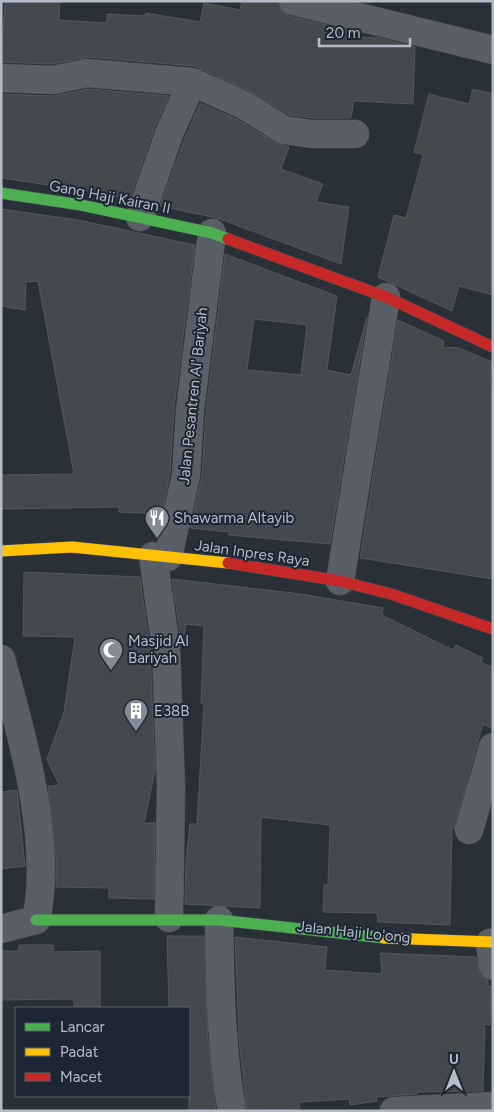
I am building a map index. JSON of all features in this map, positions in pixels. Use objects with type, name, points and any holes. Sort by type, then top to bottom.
[{"type":"street","points":[[293,1],[493,50]]},
{"type":"street","points":[[1,78],[54,80],[88,72],[192,82],[244,105],[284,130],[312,134],[355,134]]},
{"type":"street","points":[[140,217],[169,134],[192,82]]},
{"type":"street","name":"Gang Haji Kairan II","points":[[1,193],[81,205],[212,234],[386,297],[493,347]]},
{"type":"street","name":"Jalan Pesantren Al' Bariyah","points":[[160,557],[186,475],[190,410],[212,234]]},
{"type":"street","points":[[340,581],[386,297]]},
{"type":"street","name":"Jalan Inpres Raya","points":[[1,552],[72,547],[247,564],[340,581],[391,594],[493,629]]},
{"type":"street","points":[[160,557],[166,648],[171,786],[169,918]]},
{"type":"street","points":[[1,659],[38,820],[41,886],[36,920],[1,930]]},
{"type":"street","points":[[468,830],[493,747]]},
{"type":"street","name":"Jalan Haji Lo'ong","points":[[36,920],[169,918],[218,920],[292,926],[492,950]]},
{"type":"street","points":[[218,920],[226,1078],[232,1111]]},
{"type":"street","points":[[394,1111],[493,1106]]},
{"type":"building","points":[[5,1],[60,1],[59,20],[107,23],[107,14],[145,16],[146,13],[200,22],[204,3],[240,10],[242,1],[278,1],[282,12],[289,16],[360,33],[359,37],[379,38],[415,47],[413,104],[354,101],[351,118],[313,118],[289,115],[250,91],[194,66],[88,57],[52,64],[1,62]]},
{"type":"building","points":[[88,89],[169,96],[154,129],[130,199],[1,178],[1,94],[53,96]]},
{"type":"building","points":[[473,89],[493,94],[493,295],[459,286],[452,311],[378,277],[394,215],[406,218],[423,155],[414,152],[429,94],[469,104]]},
{"type":"building","points":[[200,103],[237,119],[276,143],[289,147],[281,169],[323,184],[316,202],[349,207],[341,264],[217,218],[160,206],[184,140]]},
{"type":"building","points":[[1,209],[78,220],[195,245],[174,408],[170,473],[162,514],[119,512],[119,507],[1,509],[1,475],[74,474],[38,281],[26,282],[25,310],[1,306]]},
{"type":"building","points":[[225,254],[337,296],[327,370],[351,375],[367,317],[330,544],[229,535],[229,532],[190,528],[202,476],[206,411]],"holes":[[[254,319],[307,325],[301,375],[247,370]]]},
{"type":"building","points":[[398,320],[444,341],[443,347],[459,348],[492,362],[490,385],[493,386],[493,579],[360,558]]},
{"type":"building","points":[[24,572],[140,577],[150,649],[155,771],[144,823],[155,823],[154,899],[109,898],[109,888],[56,887],[56,857],[48,786],[59,785],[47,759],[64,712],[75,637],[23,636]]},
{"type":"building","points":[[172,579],[301,594],[383,608],[382,615],[453,650],[456,645],[483,658],[481,662],[493,668],[493,729],[483,724],[454,828],[452,828],[450,925],[378,922],[377,913],[323,912],[324,885],[328,885],[330,825],[261,817],[260,908],[185,904],[186,860],[190,824],[197,824],[204,704],[201,704],[204,626],[186,624],[182,646]]},
{"type":"building","points":[[17,790],[25,866],[1,869],[1,792]]},
{"type":"building","points":[[167,936],[204,936],[208,1041],[216,1111],[189,1111],[190,1007],[169,1007]]},
{"type":"building","points":[[235,937],[327,947],[325,970],[382,974],[380,953],[476,957],[480,975],[488,981],[488,986],[491,986],[490,1025],[485,1024],[483,1091],[417,1092],[417,1094],[376,1097],[377,1101],[350,1105],[349,1099],[299,1102],[300,1109],[247,1111],[239,1039]]},
{"type":"building","points":[[19,945],[53,945],[54,952],[100,951],[100,1007],[74,1007],[74,1000],[68,999],[1,1000],[1,951],[19,951]]},
{"type":"traffic: fast","points":[[1,193],[81,205],[212,233],[228,239]]},
{"type":"traffic: fast","points":[[36,920],[219,920],[384,938]]},
{"type":"traffic: slow","points":[[1,551],[72,547],[228,563]]},
{"type":"traffic: slow","points":[[384,938],[493,942]]},
{"type":"traffic: jam","points":[[228,239],[386,297],[493,347]]},
{"type":"traffic: jam","points":[[228,563],[340,581],[391,594],[493,629]]},
{"type":"place","name":"Shawarma Altayib","points":[[157,539]]},
{"type":"place","name":"Masjid Al Bariyah","points":[[111,671]]},
{"type":"place","name":"E38B","points":[[136,732]]}]
